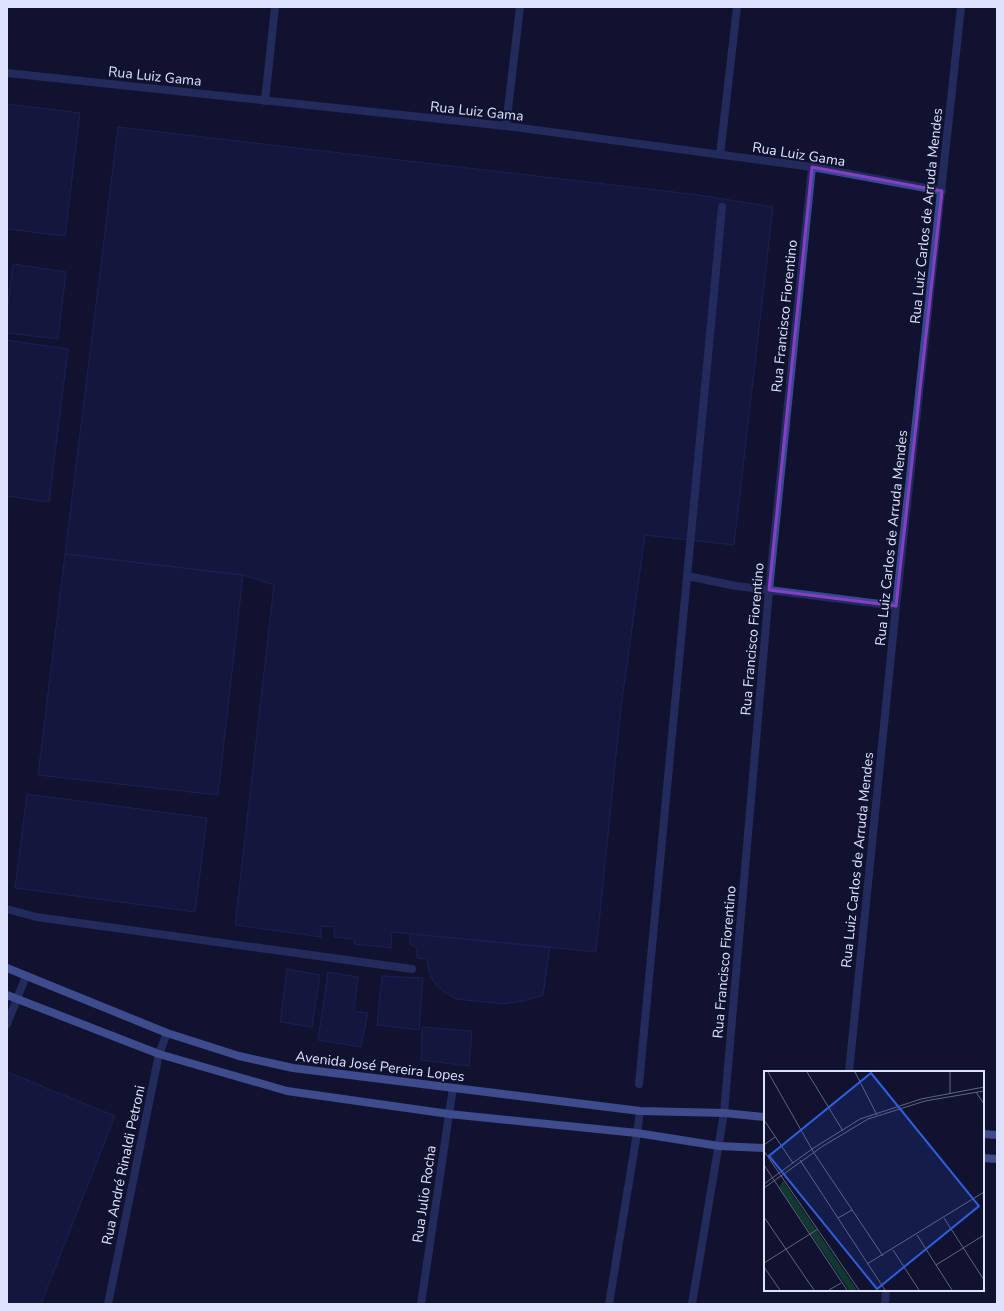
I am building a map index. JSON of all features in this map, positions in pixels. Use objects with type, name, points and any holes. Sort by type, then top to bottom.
[{"type":"main road","name":"Avenida José Pereira Lopes","points":[[7,968],[167,1033],[239,1056],[293,1068],[640,1111],[724,1113],[764,1117]]},
{"type":"main road","points":[[7,995],[159,1054],[286,1091],[449,1114],[637,1133],[719,1146],[764,1148]]},
{"type":"main road","points":[[984,1134],[997,1135]]},
{"type":"main road","points":[[984,1158],[997,1159]]},
{"type":"street","points":[[265,101],[275,7]]},
{"type":"street","points":[[506,126],[520,7]]},
{"type":"street","points":[[720,155],[737,7]]},
{"type":"street","name":"Rua Luiz Carlos de Arruda Mendes","points":[[849,1071],[896,606],[961,7]]},
{"type":"street","name":"Rua Luiz Gama","points":[[7,73],[506,126],[812,167],[942,191]]},
{"type":"street","name":"Rua Francisco Fiorentino","points":[[692,1304],[724,1113],[769,590],[812,167]]},
{"type":"street","points":[[639,1084],[722,207]]},
{"type":"street","points":[[687,576],[736,586],[896,606]]},
{"type":"street","points":[[7,909],[36,918],[412,970]]},
{"type":"street","points":[[7,1024],[18,1000],[26,976]]},
{"type":"street","name":"Rua André Rinaldi Petroni","points":[[108,1304],[159,1054],[167,1033]]},
{"type":"street","name":"Rua Julio Rocha","points":[[422,1304],[453,1088]]},
{"type":"street","points":[[609,1304],[640,1111]]},
{"type":"street","points":[[885,1304],[886,1291]]},
{"type":"highlighted area","points":[[812,167],[942,191],[896,606],[769,590]]},
{"type":"building","points":[[7,104],[80,113],[65,236],[7,229]]},
{"type":"building","points":[[118,127],[699,195],[773,207],[734,545],[645,535],[621,707],[596,952],[392,932],[391,948],[354,944],[354,939],[334,937],[335,927],[321,926],[321,937],[236,925],[274,585],[243,575],[65,554]]},
{"type":"building","points":[[13,264],[66,272],[58,339],[7,333],[7,311]]},
{"type":"building","points":[[7,340],[68,349],[49,502],[7,496]]},
{"type":"building","points":[[65,554],[243,575],[218,795],[38,775]]},
{"type":"building","points":[[27,794],[207,818],[195,912],[15,888]]},
{"type":"building","points":[[410,934],[550,947],[543,995],[523,1001],[503,1004],[456,999],[445,993],[435,984],[429,972],[427,959],[417,958],[417,948],[410,944]]},
{"type":"building","points":[[287,969],[320,975],[312,1027],[280,1022]]},
{"type":"building","points":[[328,972],[358,977],[354,1011],[368,1013],[361,1047],[318,1040]]},
{"type":"building","points":[[382,976],[423,978],[419,1030],[377,1025]]},
{"type":"building","points":[[422,1027],[472,1031],[469,1066],[421,1060]]},
{"type":"building","points":[[7,1072],[115,1116],[41,1304],[7,1304]]}]
